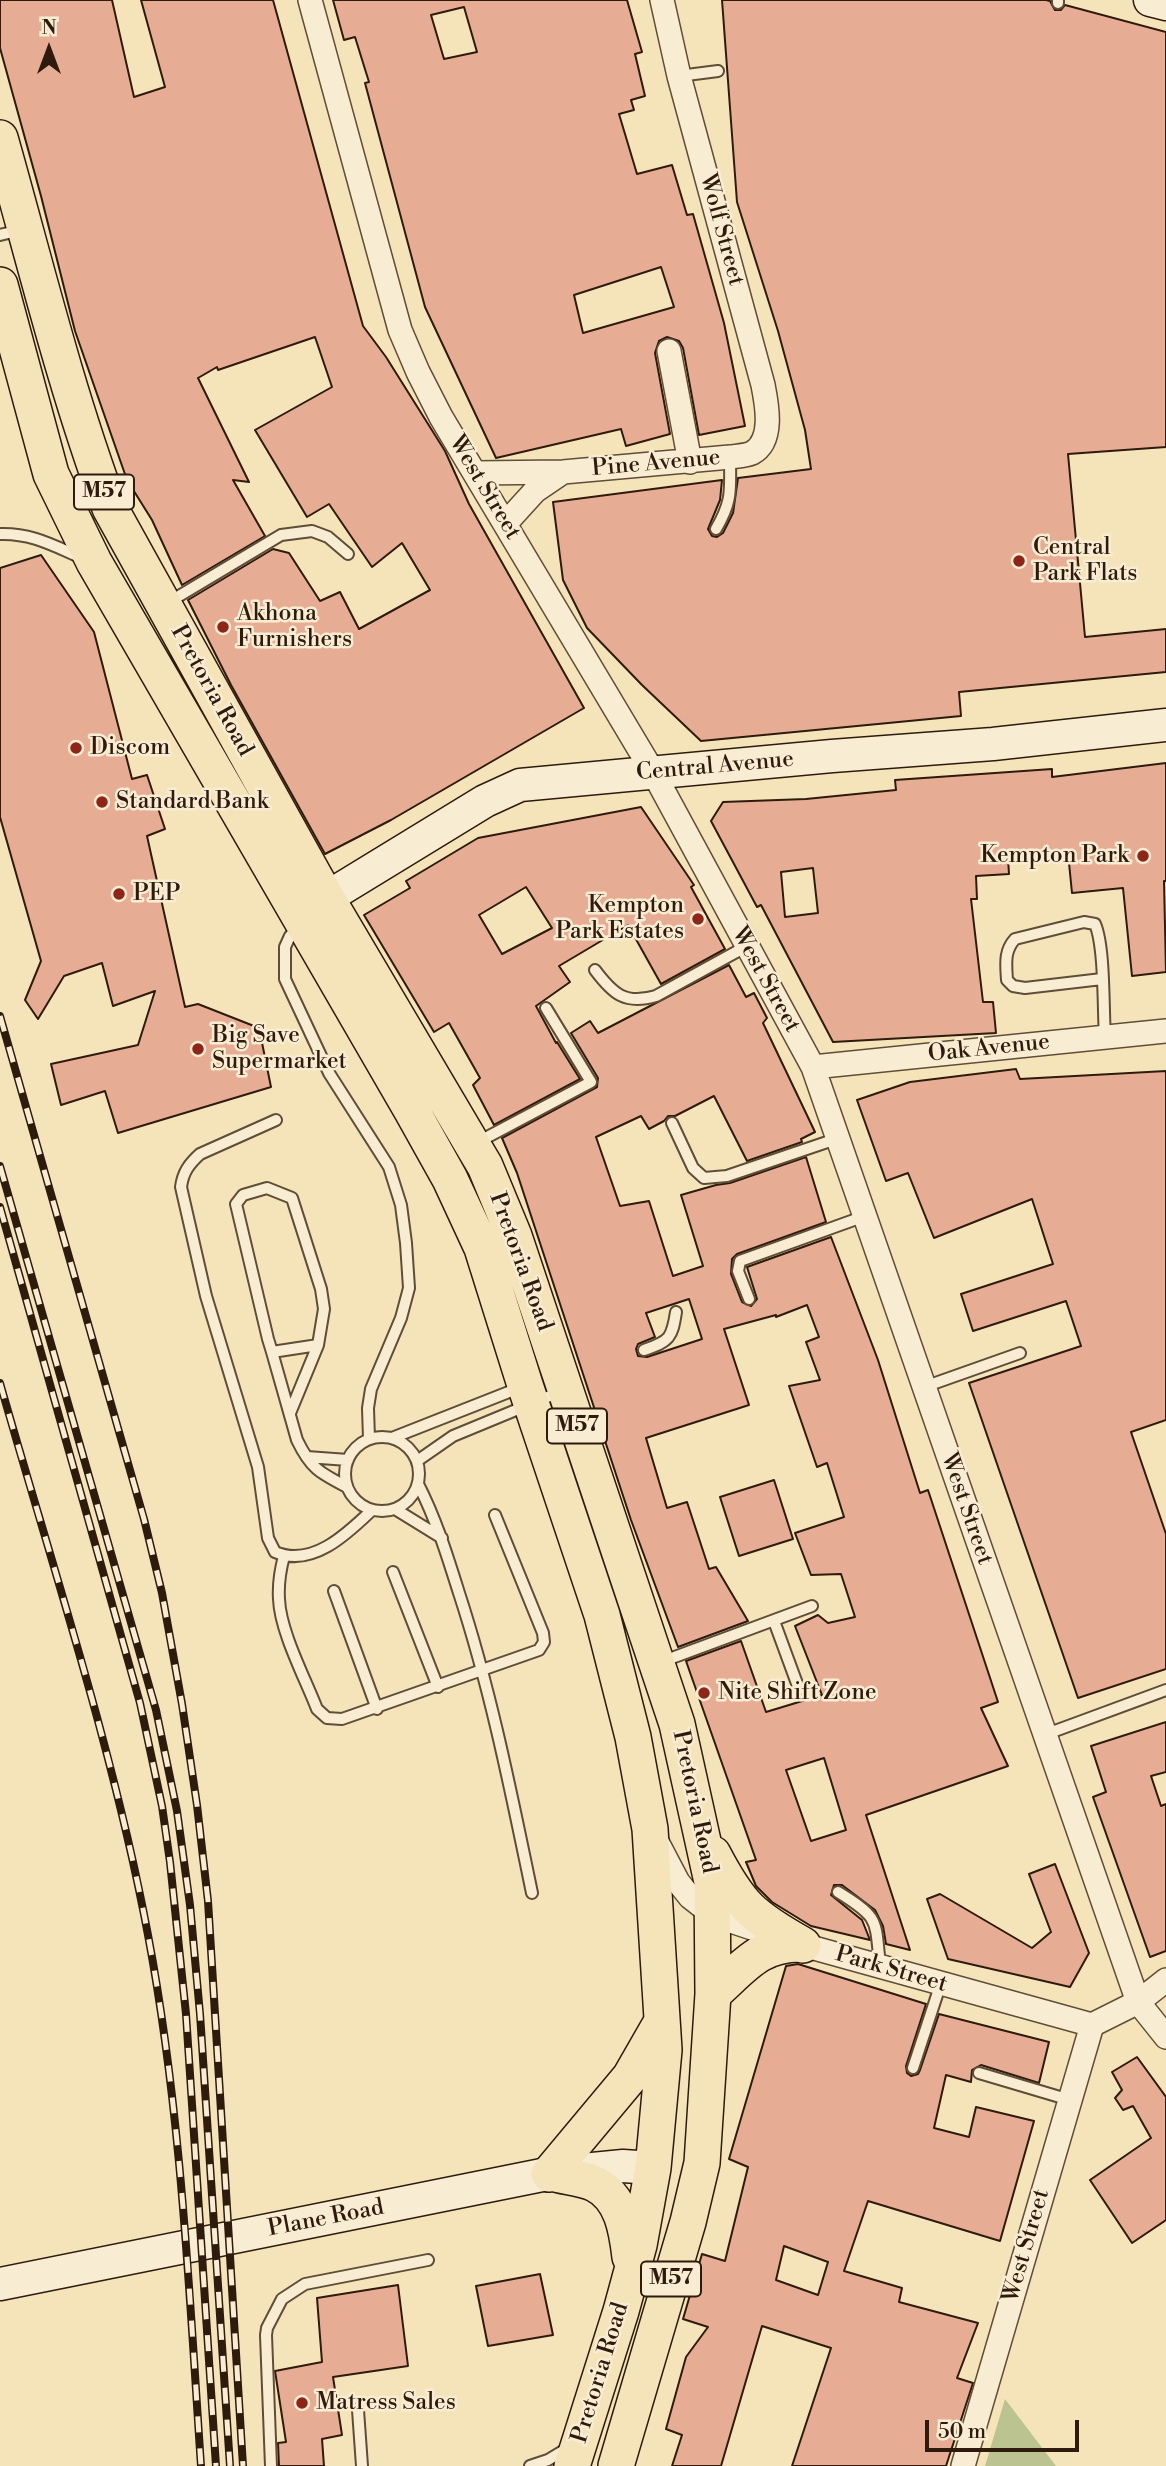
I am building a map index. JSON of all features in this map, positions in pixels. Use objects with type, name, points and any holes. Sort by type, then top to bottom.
[{"type":"main road","points":[[1150,0],[1166,4]]},
{"type":"main road","name":"Pretoria Road","points":[[0,138],[13,232],[39,285],[96,471],[110,508],[164,605],[309,912],[450,1179],[549,1383],[658,1663],[677,1724],[712,1882],[713,1994],[709,2088],[702,2163],[688,2222],[616,2466]]},
{"type":"main road","name":"Pretoria Road","points":[[0,285],[51,474],[94,562],[309,912],[473,1145],[485,1166],[514,1236],[633,1737],[650,1829],[663,2017],[664,2050],[653,2168],[639,2245],[577,2453]]},
{"type":"main road","name":"Central Avenue","points":[[309,912],[485,801],[514,787],[832,755],[993,744],[1166,725]]},
{"type":"main road","points":[[703,1836],[725,1877],[746,1907],[757,1918],[802,1944]]},
{"type":"main road","points":[[713,1994],[758,1954],[784,1944],[802,1944]]},
{"type":"main road","points":[[632,2268],[627,2230],[619,2209],[606,2192],[594,2183],[550,2174],[630,2077],[663,2017]]},
{"type":"main road","points":[[688,2222],[685,2203],[677,2187],[653,2168],[684,2135],[709,2088]]},
{"type":"main road","name":"Plane Road","points":[[0,2284],[550,2174],[623,2166],[653,2168]]},
{"type":"street","name":"West Street","points":[[310,0],[400,330],[418,372],[441,417],[653,772],[813,1067],[1138,2002],[1166,2037]]},
{"type":"street","name":"Wolf Street","points":[[662,0],[679,76],[765,394],[767,422],[764,438],[759,448],[739,456]]},
{"type":"street","points":[[669,351],[690,462]]},
{"type":"street","name":"Pine Avenue","points":[[476,473],[563,472],[739,456]]},
{"type":"street","name":"Pine Avenue","points":[[505,524],[535,491],[563,472]]},
{"type":"street","name":"Oak Avenue","points":[[813,1067],[1166,1031]]},
{"type":"street","name":"Park Street","points":[[650,1829],[678,1882],[690,1897],[713,1915],[802,1944],[1092,2025]]},
{"type":"street","points":[[1092,2025],[1138,2002],[1166,1980]]},
{"type":"street","name":"West Street","points":[[963,2466],[1092,2025]]},
{"type":"lane","points":[[679,76],[718,71]]},
{"type":"lane","points":[[716,529],[728,508],[739,456]]},
{"type":"lane","points":[[164,605],[281,535],[312,531],[328,537],[348,554]]},
{"type":"lane","points":[[0,534],[33,536],[94,562]]},
{"type":"lane","points":[[309,912],[285,947],[285,979],[329,1073],[389,1167],[401,1205],[406,1243],[409,1288],[401,1318],[372,1389],[368,1408],[369,1439]]},
{"type":"lane","points":[[1101,979],[1025,988],[1013,986],[1007,980],[1008,946],[1015,939],[1084,922],[1095,924],[1099,933],[1105,1038]]},
{"type":"lane","points":[[595,970],[609,989],[625,998],[643,1000],[656,996],[747,946]]},
{"type":"lane","points":[[473,1145],[591,1082],[546,1008]]},
{"type":"lane","points":[[276,1120],[200,1154],[185,1170],[181,1187],[206,1296],[258,1467],[268,1538],[275,1552],[284,1556],[307,1554],[328,1546],[344,1538],[372,1510]]},
{"type":"lane","points":[[672,1123],[693,1168],[704,1178],[727,1176],[836,1139]]},
{"type":"lane","points":[[290,1413],[318,1345],[324,1309],[321,1289],[292,1198],[267,1188],[243,1195],[236,1204],[272,1352],[297,1440],[321,1474],[347,1487]]},
{"type":"lane","points":[[749,1299],[738,1271],[740,1261],[865,1216]]},
{"type":"lane","points":[[645,1350],[668,1340],[674,1328],[676,1312]]},
{"type":"lane","points":[[272,1352],[318,1345]]},
{"type":"lane","points":[[924,1387],[1020,1353]]},
{"type":"lane","points":[[392,1438],[411,1451],[417,1461],[418,1484],[414,1494],[395,1509],[372,1510],[353,1497],[347,1487],[345,1476],[348,1460],[359,1445],[369,1439],[392,1438],[549,1383]]},
{"type":"lane","points":[[417,1461],[453,1436],[549,1383]]},
{"type":"lane","points":[[307,1457],[348,1460]]},
{"type":"lane","points":[[418,1484],[442,1538],[482,1671],[502,1746],[532,1893]]},
{"type":"lane","points":[[395,1509],[442,1538]]},
{"type":"lane","points":[[284,1556],[278,1578],[278,1602],[287,1633],[317,1709],[327,1718],[342,1719],[377,1709],[539,1650],[544,1642],[543,1633],[495,1514]]},
{"type":"lane","points":[[393,1572],[438,1687]]},
{"type":"lane","points":[[334,1591],[377,1709]]},
{"type":"lane","points":[[658,1663],[812,1606]]},
{"type":"lane","points":[[774,1621],[799,1689]]},
{"type":"lane","points":[[1044,1735],[1166,1690]]},
{"type":"lane","points":[[838,1892],[866,1909],[872,1916],[880,1966]]},
{"type":"lane","points":[[914,2068],[941,1983]]},
{"type":"lane","points":[[979,2073],[1070,2100]]},
{"type":"lane","points":[[271,2466],[266,2335],[282,2299],[305,2284],[428,2260]]},
{"type":"lane","points":[[358,2410],[362,2466]]},
{"type":"lane","points":[[530,2466],[577,2453]]},
{"type":"green space","points":[[1005,2399],[1056,2466],[985,2466]]},
{"type":"building","points":[[0,0],[112,0],[134,97],[165,87],[141,0],[273,0],[363,326],[386,357],[445,451],[469,504],[584,708],[391,820],[325,854],[231,685],[188,600],[273,549],[289,553],[320,601],[340,592],[359,629],[430,590],[402,543],[372,567],[329,504],[307,517],[255,430],[332,387],[315,337],[218,370],[217,367],[198,378],[249,482],[233,480],[265,536],[182,585],[152,520],[127,480],[75,331],[0,48]]},
{"type":"building","points":[[333,0],[627,0],[642,52],[635,54],[645,96],[631,100],[634,110],[619,114],[637,174],[672,165],[687,215],[693,214],[724,323],[745,426],[699,435],[683,348],[679,341],[667,337],[659,341],[655,353],[670,434],[626,446],[621,429],[496,458],[425,307],[365,83],[369,82],[355,37],[344,40]],"holes":[[[464,7],[477,52],[444,59],[431,15]],[[661,267],[674,307],[583,333],[574,295]]]},
{"type":"building","points":[[722,0],[1046,0],[1050,1],[1055,10],[1061,10],[1065,5],[1166,32],[1166,447],[1068,454],[1085,637],[1166,629],[1166,672],[959,692],[961,716],[701,741],[587,628],[563,580],[553,502],[722,480],[720,500],[708,529],[712,536],[717,537],[723,533],[733,513],[738,478],[811,469],[805,430],[778,331],[737,202]]},
{"type":"building","points":[[41,555],[94,632],[132,779],[147,775],[165,829],[147,836],[185,1007],[198,1004],[259,1028],[271,1087],[118,1133],[105,1091],[61,1105],[51,1064],[138,1045],[155,991],[113,1006],[102,963],[64,976],[38,1019],[25,1000],[41,961],[0,817],[0,568]]},
{"type":"building","points":[[1166,763],[1166,972],[1132,976],[1123,888],[1072,893],[1068,853],[1008,858],[1009,874],[976,876],[977,899],[971,899],[983,1002],[993,1002],[996,1033],[833,1042],[761,905],[757,907],[711,821],[723,802],[806,799],[896,790],[895,780],[1052,769],[1052,777]],"holes":[[[813,868],[818,913],[785,917],[781,872]]]},
{"type":"building","points":[[641,807],[694,885],[691,887],[725,949],[661,984],[628,925],[559,966],[570,982],[536,1006],[580,1079],[494,1125],[473,1085],[480,1078],[449,1023],[434,1032],[364,915],[410,888],[406,881],[478,838]],"holes":[[[526,887],[552,928],[502,954],[479,915]]]},
{"type":"building","points":[[729,965],[746,997],[754,993],[767,1018],[763,1023],[815,1132],[801,1139],[802,1142],[747,1161],[714,1096],[675,1116],[668,1116],[649,1129],[641,1116],[596,1137],[620,1206],[649,1201],[673,1276],[703,1266],[681,1195],[730,1183],[806,1157],[826,1222],[737,1254],[732,1259],[731,1274],[742,1302],[751,1306],[757,1299],[747,1267],[831,1237],[878,1360],[920,1493],[928,1490],[998,1702],[981,1708],[1008,1766],[866,1815],[910,1950],[886,1944],[883,1926],[875,1910],[842,1885],[834,1885],[831,1895],[862,1920],[870,1940],[811,1926],[772,1902],[756,1886],[746,1862],[756,1860],[686,1661],[741,1641],[766,1712],[822,1695],[795,1626],[818,1615],[828,1623],[855,1617],[841,1574],[811,1575],[795,1533],[844,1517],[827,1463],[817,1467],[789,1386],[820,1380],[806,1342],[819,1337],[807,1305],[776,1317],[724,1329],[749,1405],[646,1438],[667,1508],[687,1502],[709,1569],[716,1567],[748,1621],[678,1647],[631,1520],[517,1173],[502,1138],[597,1087],[598,1078],[571,1033],[590,1021],[598,1033]],"holes":[[[689,1299],[702,1339],[647,1357],[638,1356],[638,1344],[655,1337],[646,1313]],[[824,1758],[846,1830],[811,1841],[786,1770]]]},
{"type":"building","points":[[1016,1069],[1020,1079],[1166,1071],[1166,1420],[1131,1432],[1166,1534],[1166,1669],[1078,1698],[969,1383],[1081,1346],[1066,1301],[973,1331],[961,1294],[1053,1264],[1032,1199],[934,1238],[908,1173],[886,1181],[857,1100],[910,1082]]},
{"type":"building","points":[[774,1480],[793,1539],[739,1556],[720,1497]]},
{"type":"building","points":[[1166,1722],[1166,1772],[1151,1776],[1161,1806],[1166,1804],[1166,1951],[1150,1957],[1093,1797],[1106,1792],[1091,1746]]},
{"type":"building","points":[[1055,1864],[1089,1953],[1070,1987],[948,1959],[927,1899],[940,1894],[1032,1948],[1051,1932],[1029,1874]]},
{"type":"building","points":[[798,1964],[926,2004],[906,2066],[907,2073],[911,2076],[918,2074],[920,2070],[939,2014],[1049,2042],[1039,2083],[981,2065],[972,2070],[971,2082],[946,2075],[934,2128],[969,2137],[976,2107],[1034,2121],[1000,2241],[868,2201],[844,2271],[902,2288],[899,2302],[978,2323],[957,2378],[973,2383],[946,2466],[792,2466],[831,2348],[762,2326],[721,2466],[672,2466],[682,2435],[666,2429],[686,2357],[708,2327],[683,2319],[702,2254],[725,2261],[748,2167],[729,2159],[786,1966]],"holes":[[[784,2246],[828,2262],[818,2295],[776,2280]]]},
{"type":"building","points":[[1137,2057],[1166,2097],[1166,2220],[1132,2243],[1090,2180],[1151,2138],[1133,2106],[1123,2110],[1115,2098],[1122,2090],[1112,2072]]},
{"type":"building","points":[[540,2274],[553,2335],[488,2346],[476,2286]]},
{"type":"building","points":[[398,2285],[408,2366],[333,2377],[342,2435],[322,2439],[324,2466],[279,2466],[278,2443],[286,2442],[275,2371],[322,2362],[317,2298]]},
{"type":"railway","points":[[0,1016],[144,1519],[162,1593],[182,1704],[208,1901],[243,2466]]},
{"type":"railway","points":[[0,1166],[156,1710],[177,1811],[190,1905],[200,2014],[230,2466]]},
{"type":"railway","points":[[0,1207],[140,1703],[162,1806],[186,2014],[216,2466]]},
{"type":"railway","points":[[0,1383],[100,1726],[148,1935],[169,2067],[176,2133],[201,2466]]},
{"type":"place","name":"Central Park Flats","points":[[1019,561]]},
{"type":"place","name":"Akhona Furnishers","points":[[223,627]]},
{"type":"place","name":"Discom","points":[[76,748]]},
{"type":"place","name":"Standard Bank","points":[[102,802]]},
{"type":"place","name":"Kempton Park","points":[[1143,856]]},
{"type":"place","name":"PEP","points":[[119,894]]},
{"type":"place","name":"Kempton Park Estates","points":[[698,919]]},
{"type":"place","name":"Big Save Supermarket","points":[[198,1049]]},
{"type":"place","name":"Nite Shift Zone","points":[[704,1693]]},
{"type":"place","name":"Matress Sales","points":[[302,2403]]}]
